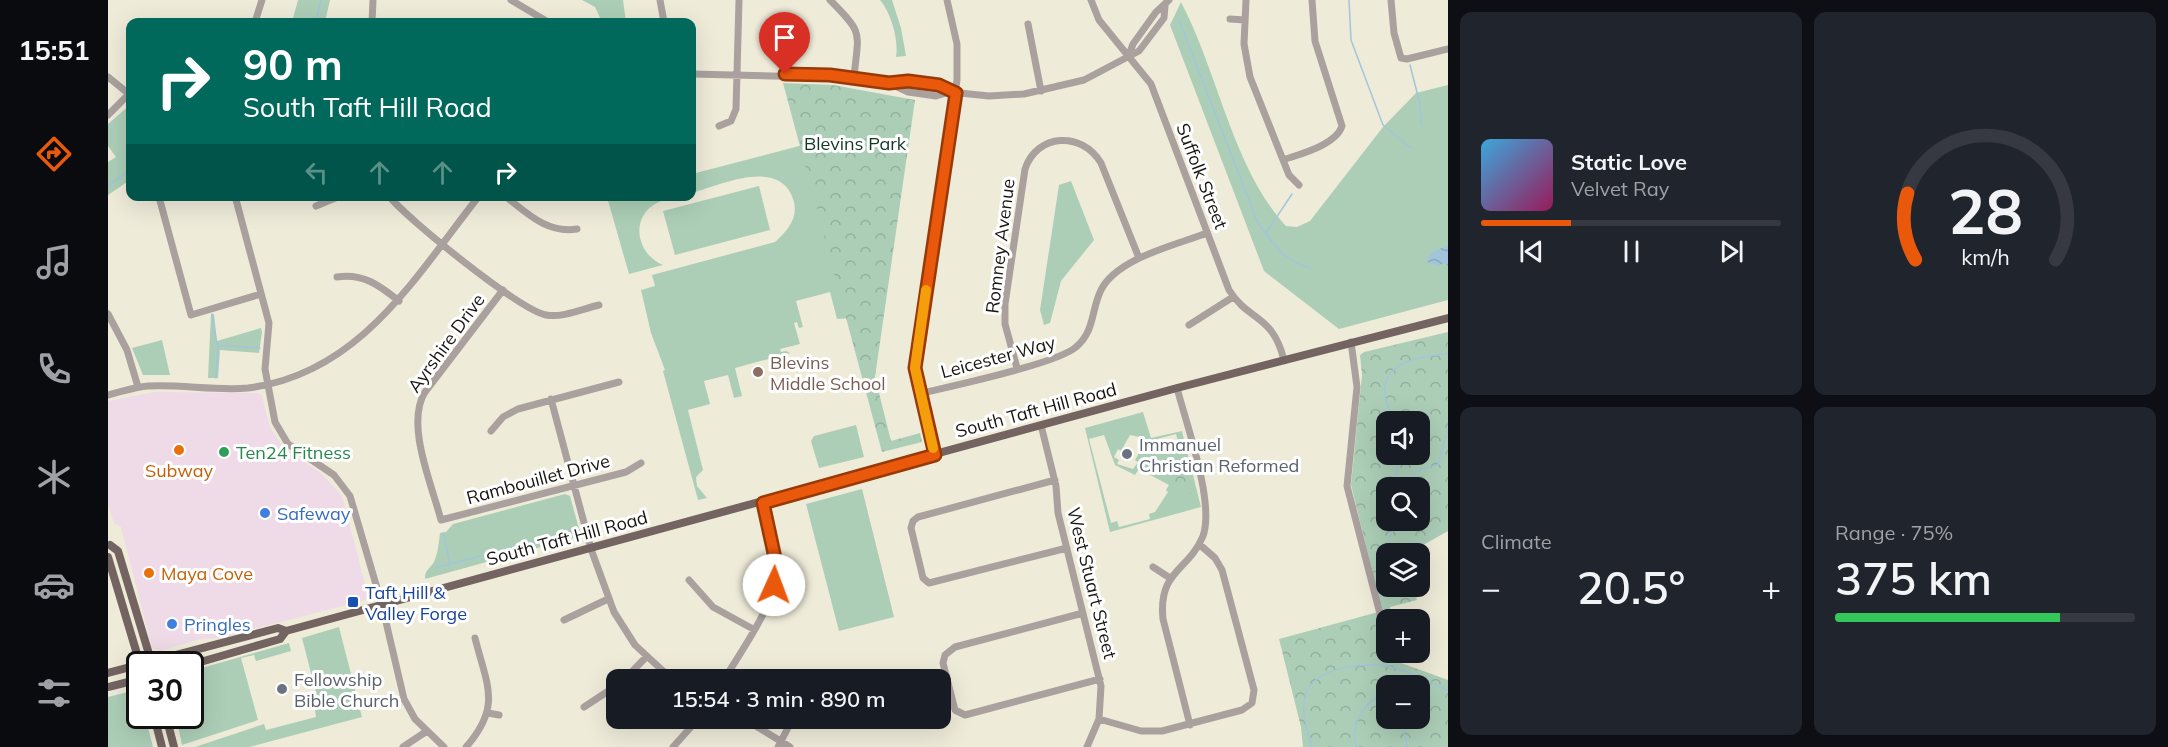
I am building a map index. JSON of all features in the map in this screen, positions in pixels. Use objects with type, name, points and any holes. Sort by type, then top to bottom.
[{"type":"main road","name":"South Taft Hill Road","points":[[195,651],[278,628],[286,631],[763,503],[1177,388],[1448,318]]},
{"type":"main road","points":[[109,548],[118,551],[148,651]]},
{"type":"main road","points":[[109,548],[137,651]]},
{"type":"main road","name":"South Taft Hill Road","points":[[204,661],[280,639],[286,631]]},
{"type":"main road","name":"South Taft Hill Road","points":[[108,673],[126,668]]},
{"type":"main road","points":[[108,687],[126,682]]},
{"type":"main road","points":[[157,729],[162,747]]},
{"type":"main road","points":[[169,729],[174,747]]},
{"type":"street","points":[[256,18],[262,0]]},
{"type":"street","points":[[372,18],[373,0]]},
{"type":"street","points":[[511,0],[541,18]]},
{"type":"street","points":[[660,0],[663,18]]},
{"type":"street","points":[[719,126],[731,121],[735,115],[739,0]]},
{"type":"street","points":[[830,0],[857,30],[859,37],[854,78]]},
{"type":"street","points":[[935,455],[919,394],[915,358],[953,93],[957,44],[947,0]]},
{"type":"street","name":"Suffolk Street","points":[[1091,0],[1099,20],[1150,84],[1233,297],[1271,329],[1284,360]]},
{"type":"street","points":[[1246,0],[1244,44],[1250,77],[1291,180],[1299,185]]},
{"type":"street","points":[[1283,160],[1315,148],[1336,135],[1342,126],[1315,40],[1312,0]]},
{"type":"street","points":[[1391,0],[1394,33],[1401,58],[1407,59],[1448,49]]},
{"type":"street","points":[[696,74],[736,73],[854,78],[889,83],[915,93],[936,96],[953,93],[1005,96],[1041,92],[1097,75],[1129,55],[1133,44],[1156,12],[1167,3]]},
{"type":"street","points":[[1230,19],[1245,20]]},
{"type":"street","points":[[1028,24],[1041,92]]},
{"type":"street","points":[[108,76],[126,91]]},
{"type":"street","points":[[889,83],[908,81],[939,85],[953,93]]},
{"type":"street","points":[[108,115],[126,98]]},
{"type":"street","points":[[1086,146],[1090,137]]},
{"type":"street","points":[[1027,149],[1034,154],[1054,141],[1073,141],[1086,146],[1101,163],[1138,258]]},
{"type":"street","name":"Romney Avenue","points":[[1017,368],[1005,324],[1005,304],[1025,169],[1034,154]]},
{"type":"street","points":[[160,201],[191,315],[261,294]]},
{"type":"street","points":[[236,201],[269,323],[265,369],[275,422],[283,438],[295,451],[334,475],[350,496],[382,605],[404,699],[411,713],[444,747]]},
{"type":"street","points":[[316,206],[328,201]]},
{"type":"street","points":[[394,201],[442,243],[534,312],[562,315],[599,305]]},
{"type":"street","points":[[108,395],[138,387],[232,389],[267,385],[327,363],[372,330],[399,301],[475,201]]},
{"type":"street","points":[[513,201],[547,226],[561,230],[577,229]]},
{"type":"street","name":"Leicester Way","points":[[919,394],[1059,357],[1077,347],[1092,326],[1104,285],[1117,271],[1138,258],[1207,233]]},
{"type":"street","points":[[337,277],[364,278],[380,286],[399,301]]},
{"type":"street","name":"Ayrshire Drive","points":[[441,520],[418,433],[418,408],[425,392],[503,290]]},
{"type":"street","points":[[1189,325],[1233,297]]},
{"type":"street","points":[[108,314],[127,351],[138,387]]},
{"type":"street","points":[[1351,342],[1358,387],[1347,486],[1378,609]]},
{"type":"street","points":[[491,431],[495,424],[511,412],[551,399],[619,382]]},
{"type":"street","points":[[1177,388],[1207,508],[1206,525],[1199,544],[1170,578],[1162,602],[1163,619],[1190,725]]},
{"type":"street","points":[[551,399],[591,549],[608,599],[620,624],[647,656],[663,669]]},
{"type":"street","name":"West Stuart Street","points":[[1041,425],[1055,480],[1058,513],[1066,548],[1100,679],[1102,704],[1099,719],[1087,747]]},
{"type":"street","name":"Rambouillet Drive","points":[[441,520],[626,472],[641,463]]},
{"type":"street","points":[[1055,480],[918,517],[913,521],[911,528],[923,578],[929,583],[1066,548]]},
{"type":"street","points":[[730,669],[771,597],[776,570],[763,503]]},
{"type":"street","points":[[1099,719],[1141,731],[1162,731],[1242,710],[1252,703],[1254,694],[1222,570],[1215,558],[1199,544]]},
{"type":"street","points":[[1153,567],[1170,578]]},
{"type":"street","points":[[689,580],[713,607],[753,629]]},
{"type":"street","points":[[564,620],[608,599]]},
{"type":"street","points":[[1083,613],[954,647],[945,655],[943,663],[956,710],[965,715],[1100,679]]},
{"type":"street","points":[[466,747],[488,713],[486,682],[475,638]]},
{"type":"street","points":[[635,669],[647,656]]},
{"type":"street","points":[[584,707],[606,693]]},
{"type":"street","points":[[488,713],[499,715]]},
{"type":"street","points":[[673,747],[689,729]]},
{"type":"street","points":[[758,729],[779,744],[790,747]]},
{"type":"street","points":[[779,744],[787,729]]},
{"type":"street","points":[[403,747],[427,731]]},
{"type":"shaded area","points":[[154,392],[258,393],[262,396],[270,427],[283,447],[322,474],[342,496],[369,599],[220,638],[201,639],[160,651],[152,648],[121,527],[114,523],[108,505],[108,401]]},
{"type":"green space","points":[[298,0],[330,0],[326,18],[293,18]]},
{"type":"green space","points":[[582,0],[623,0],[625,18],[600,18],[595,7]]},
{"type":"green space","points":[[880,0],[892,0],[901,28],[906,56],[896,57],[893,27],[888,12]]},
{"type":"green space","points":[[1181,2],[1194,29],[1239,149],[1252,177],[1286,226],[1297,227],[1310,221],[1383,127],[1416,93],[1448,85],[1448,300],[1339,329],[1264,271],[1170,25]]},
{"type":"green space","name":"Blevins Park","points":[[783,83],[833,85],[915,100],[875,377],[891,441],[920,433],[922,442],[882,452]]},
{"type":"green space","points":[[126,108],[126,183],[108,195],[108,162],[116,157],[108,146],[108,124]]},
{"type":"green space","points":[[803,145],[851,318],[837,319],[830,292],[796,301],[803,327],[799,328],[797,322],[794,323],[800,344],[780,349],[781,352],[790,353],[735,368],[742,396],[734,398],[728,375],[704,381],[710,404],[688,410],[703,470],[696,477],[697,486],[707,498],[698,500],[663,371],[665,370],[651,333],[641,290],[655,286],[652,275],[775,242],[793,219],[795,208],[787,188],[777,180],[749,177],[696,192],[696,173]]},
{"type":"green space","points":[[1071,181],[1094,240],[1061,281],[1050,323],[1044,325],[1040,310],[1059,185]]},
{"type":"green space","points":[[759,186],[770,230],[675,255],[663,211]]},
{"type":"green space","points":[[608,201],[663,201],[647,211],[642,219],[640,237],[648,254],[663,265],[629,274]]},
{"type":"green space","points":[[211,314],[214,314],[217,341],[261,328],[262,332],[259,353],[220,350],[218,378],[208,378]]},
{"type":"green space","points":[[1448,332],[1448,531],[1427,543],[1376,543],[1376,587],[1351,485],[1362,375],[1360,355],[1364,352]]},
{"type":"green space","points":[[162,340],[170,375],[143,375],[132,348]]},
{"type":"green space","points":[[1143,412],[1151,438],[1182,431],[1201,507],[1110,532],[1085,428]],"holes":[[[1176,434],[1180,450],[1173,452],[1171,446],[1160,449],[1157,439]],[[1104,435],[1115,465],[1135,475],[1139,469],[1169,485],[1166,490],[1168,492],[1155,512],[1149,514],[1150,519],[1119,527],[1117,521],[1111,523],[1089,439]],[[1130,435],[1139,437],[1144,444],[1133,469],[1117,464],[1119,460],[1114,457],[1118,449],[1121,451]]]},
{"type":"green space","points":[[856,425],[864,457],[819,468],[811,441],[814,436]]},
{"type":"green space","points":[[1181,456],[1191,494],[1178,497],[1171,493],[1166,460]]},
{"type":"green space","points":[[862,489],[894,617],[839,631],[806,504]]},
{"type":"green space","points":[[565,494],[570,496],[581,536],[425,579],[435,559],[440,533],[446,532],[453,524]]},
{"type":"green space","points":[[1379,597],[1416,597],[1417,600],[1390,607],[1390,609],[1382,609]]},
{"type":"green space","points":[[1376,613],[1376,663],[1401,663],[1448,680],[1448,747],[1303,747],[1301,727],[1279,639]]},
{"type":"green space","points":[[339,627],[362,717],[249,747],[195,747],[264,724],[266,730],[316,717],[315,710],[320,708],[302,638]]},
{"type":"green space","points":[[289,643],[291,651],[256,661],[254,655],[241,658],[258,720],[182,745],[179,729],[204,729],[204,667]]},
{"type":"green space","points":[[126,692],[126,729],[148,729],[153,747],[108,747],[108,697]]},
{"type":"water","points":[[1448,245],[1448,266],[1444,263],[1438,266],[1427,262],[1432,253]]},
{"type":"waterway","points":[[317,18],[321,0]]},
{"type":"waterway","points":[[1349,0],[1351,40],[1383,125],[1411,148]]},
{"type":"waterway","points":[[1179,20],[1257,221],[1273,244],[1286,256],[1310,268]]},
{"type":"waterway","points":[[1410,65],[1420,104],[1421,125]]},
{"type":"waterway","points":[[108,186],[126,173]]},
{"type":"waterway","points":[[1266,233],[1292,194]]},
{"type":"waterway","points":[[212,314],[217,345],[260,348]]},
{"type":"waterway","points":[[216,378],[218,346]]},
{"type":"waterway","points":[[1390,411],[1385,390],[1387,379],[1393,371],[1401,364],[1412,360],[1448,354]]},
{"type":"waterway","points":[[1414,477],[1421,469],[1438,465],[1448,428]]},
{"type":"waterway","points":[[1396,477],[1397,465]]},
{"type":"waterway","points":[[450,564],[580,530]]},
{"type":"waterway","points":[[1390,537],[1392,531]]},
{"type":"waterway","points":[[435,568],[450,564],[443,533]]},
{"type":"waterway","points":[[1312,747],[1307,730],[1304,701],[1307,690],[1325,674],[1363,665],[1387,666],[1410,673],[1448,690]]},
{"type":"waterway","points":[[1356,747],[1354,738],[1360,714],[1376,697]]},
{"type":"waterway","points":[[1403,729],[1407,747]]},
{"type":"slow traffic","points":[[926,290],[915,368],[933,448]]},
{"type":"place","name":"Blevins Middle School","points":[[758,372]]},
{"type":"place","name":"Subway","points":[[179,450]]},
{"type":"place","name":"Ten24 Fitness","points":[[224,452]]},
{"type":"place","name":"Immanuel Christian Reformed","points":[[1127,454]]},
{"type":"place","name":"Safeway","points":[[265,513]]},
{"type":"place","name":"Maya Cove","points":[[149,573]]},
{"type":"place","name":"Taft Hill & Valley Forge","points":[[353,602]]},
{"type":"place","name":"Pringles","points":[[172,624]]},
{"type":"place","name":"Fellowship Bible Church","points":[[282,689]]},
{"type":"route","points":[[774,585],[775,558],[763,503],[935,455],[916,380],[915,358],[956,93],[939,85],[908,81],[889,83],[830,75],[785,74]]}]
